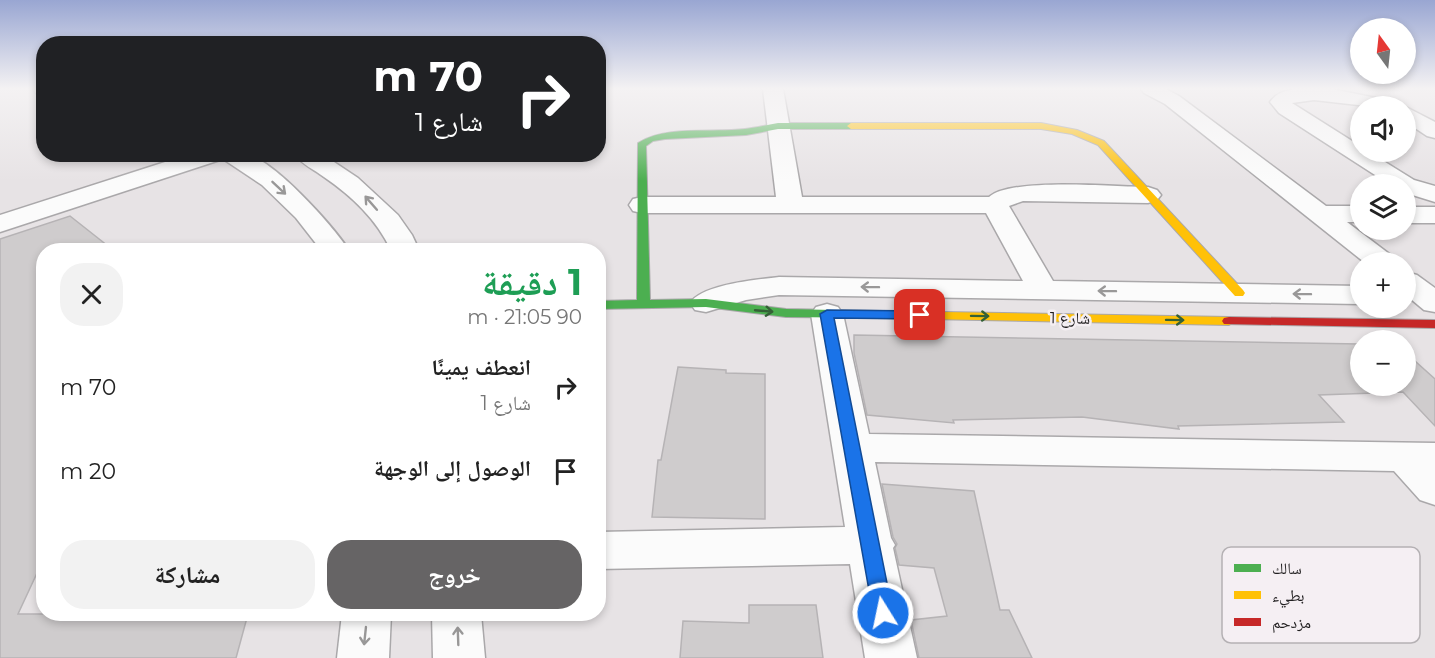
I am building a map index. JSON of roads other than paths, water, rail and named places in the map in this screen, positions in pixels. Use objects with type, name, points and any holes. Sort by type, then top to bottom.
[{"type":"street","points":[[777,120],[790,204]]},
{"type":"street","points":[[1197,120],[1368,252]]},
{"type":"street","points":[[1303,120],[1350,150]]},
{"type":"street","points":[[1417,120],[1435,130]]},
{"type":"street","points":[[644,304],[640,145],[660,136],[740,134],[770,130],[778,126],[1041,126],[1058,128],[1101,143],[1239,293]]},
{"type":"street","points":[[0,224],[190,162]]},
{"type":"street","points":[[243,162],[271,180],[305,212],[329,243]]},
{"type":"street","points":[[317,162],[363,193],[400,237],[402,243]]},
{"type":"street","points":[[1369,162],[1388,174]]},
{"type":"street","points":[[1416,188],[1435,194]]},
{"type":"street","points":[[642,205],[995,205],[1004,198],[1022,193],[1148,195]]},
{"type":"street","points":[[995,205],[1043,290]]},
{"type":"street","points":[[1317,214],[1350,214]]},
{"type":"street","points":[[1416,215],[1435,215]]},
{"type":"street","name":"شارع 1","points":[[706,303],[741,291],[779,286],[1350,295]]},
{"type":"street","name":"شارع 1","points":[[606,305],[706,303],[786,313],[827,314],[1424,299]]},
{"type":"street","points":[[827,314],[872,545],[891,658]]},
{"type":"street","points":[[852,448],[1420,456],[1435,489]]},
{"type":"street","points":[[606,551],[872,545]]},
{"type":"street","points":[[363,658],[366,621]]},
{"type":"street","points":[[458,621],[459,658]]}]
